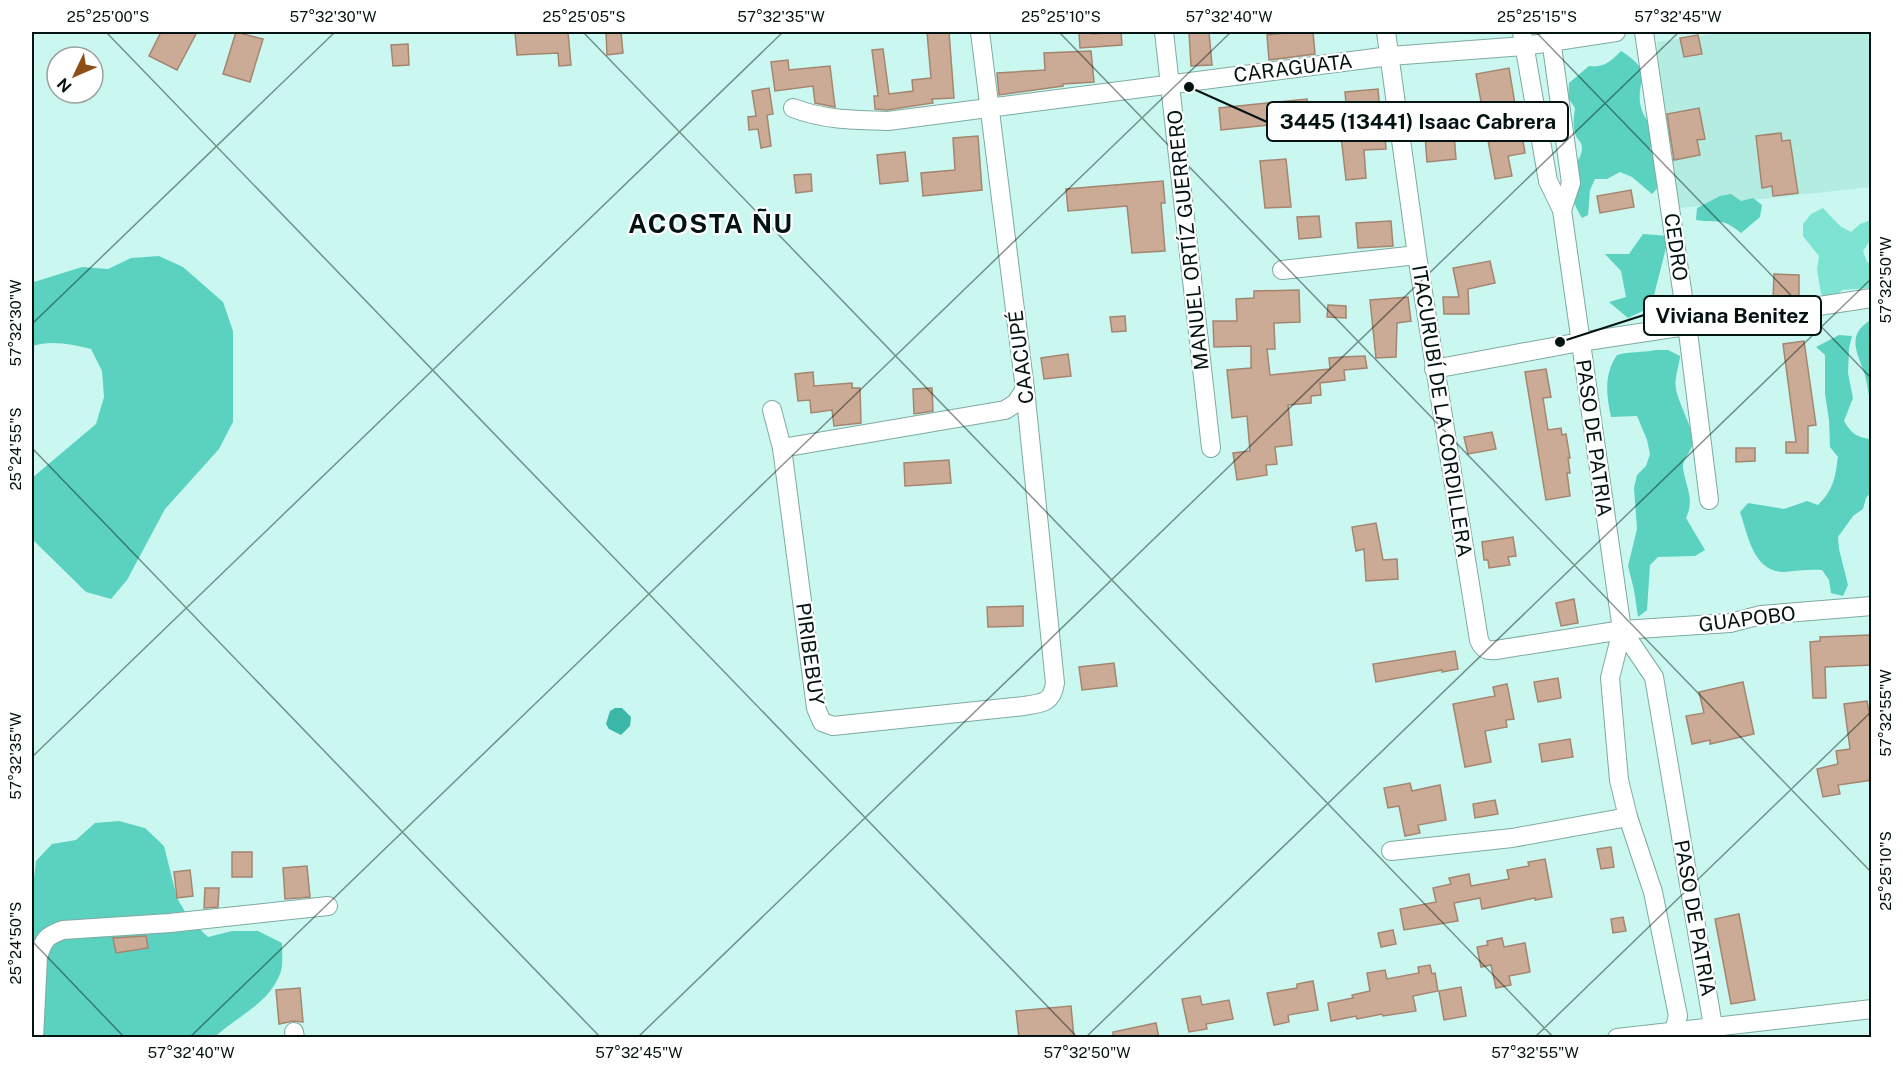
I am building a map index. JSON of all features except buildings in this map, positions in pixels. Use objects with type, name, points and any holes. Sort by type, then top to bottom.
[{"type":"street","name":"CAACUPÉ","points":[[980,32],[1025,389],[1055,683]]},
{"type":"street","name":"MANUEL ORTÍZ GUERRERO","points":[[1164,32],[1211,448]]},
{"type":"street","name":"ITACURUBÍ DE LA CORDILLERA","points":[[1386,32],[1434,369],[1479,640],[1483,648],[1496,651],[1622,630]]},
{"type":"street","name":"CARAGUATA","points":[[793,108],[832,119],[888,120],[1523,39],[1616,32]]},
{"type":"street","name":"CEDRO","points":[[1644,32],[1688,324],[1709,500]]},
{"type":"street","name":"PASO DE PATRIA","points":[[1550,37],[1571,183],[1562,210]]},
{"type":"street","name":"PASO DE PATRIA","points":[[1523,39],[1548,181],[1562,210],[1622,630],[1610,678],[1619,780],[1628,817],[1653,892],[1677,1016],[1673,1035]]},
{"type":"street","points":[[1282,270],[1417,255]]},
{"type":"street","points":[[1434,369],[1688,324],[1872,298]]},
{"type":"street","points":[[782,448],[1005,410],[1016,403],[1025,389]]},
{"type":"street","name":"PIRIBEBUY","points":[[772,410],[782,448],[816,708],[822,722],[833,726],[1024,706],[1048,700],[1053,694],[1055,683]]},
{"type":"street","name":"GUAPOBO","points":[[1622,630],[1730,623],[1761,615],[1872,606]]},
{"type":"street","name":"PASO DE PATRIA","points":[[1622,630],[1654,677],[1714,1033]]},
{"type":"street","points":[[1391,850],[1512,838],[1628,817]]},
{"type":"street","points":[[34,1038],[38,957],[48,936],[63,930],[170,923],[328,906]]},
{"type":"street","points":[[1617,1038],[1714,1033],[1872,1009]]},
{"type":"shaded area","points":[[1728,32],[1871,32],[1871,187],[1671,209],[1657,42]]},
{"type":"shaded area","points":[[1621,51],[1642,71],[1641,107],[1653,130],[1650,149],[1659,171],[1661,184],[1652,194],[1632,177],[1620,172],[1607,179],[1595,179],[1590,190],[1588,215],[1582,218],[1574,201],[1572,188],[1572,176],[1582,148],[1574,129],[1575,108],[1568,98],[1569,83],[1589,66],[1606,63]]},
{"type":"shaded area","points":[[1731,194],[1741,201],[1753,198],[1762,205],[1760,217],[1741,233],[1724,222],[1696,220],[1697,208],[1720,196]]},
{"type":"shaded area","points":[[1823,208],[1840,226],[1851,232],[1860,224],[1871,220],[1871,239],[1863,251],[1867,262],[1871,263],[1871,288],[1842,290],[1833,300],[1821,294],[1817,269],[1819,256],[1803,236],[1803,224],[1811,214]]},
{"type":"shaded area","points":[[1643,234],[1669,236],[1651,307],[1628,318],[1609,302],[1626,297],[1621,271],[1605,254],[1629,254]]},
{"type":"shaded area","points":[[159,256],[183,267],[223,302],[233,331],[233,422],[219,449],[165,509],[127,580],[111,599],[86,592],[32,539],[32,478],[96,424],[104,397],[102,371],[91,349],[54,343],[32,346],[32,280],[34,282],[82,267],[108,269],[131,258]]},
{"type":"shaded area","points":[[1871,320],[1871,409],[1866,379],[1857,352],[1856,338],[1863,326]]},
{"type":"shaded area","points":[[1839,335],[1852,336],[1848,373],[1853,398],[1844,421],[1855,434],[1872,439],[1871,492],[1866,498],[1863,509],[1853,516],[1838,537],[1848,585],[1843,596],[1831,593],[1829,580],[1822,570],[1784,572],[1765,566],[1753,551],[1740,512],[1748,503],[1784,509],[1807,501],[1818,505],[1831,488],[1838,457],[1830,447],[1825,394],[1825,355],[1816,347]]},
{"type":"shaded area","points":[[1668,350],[1680,356],[1676,389],[1693,438],[1683,465],[1690,499],[1686,518],[1705,550],[1695,556],[1658,557],[1650,565],[1647,610],[1638,617],[1628,566],[1637,529],[1634,488],[1637,475],[1646,466],[1650,454],[1637,416],[1611,417],[1607,384],[1610,369],[1617,355]]},
{"type":"shaded area","points":[[622,708],[631,717],[630,726],[621,735],[609,729],[606,724],[610,711]]},
{"type":"shaded area","points":[[119,821],[145,828],[164,846],[177,898],[190,920],[208,937],[232,931],[258,931],[282,943],[281,971],[269,992],[215,1037],[41,1037],[37,1029],[32,933],[32,896],[36,861],[52,844],[76,840],[95,823]]},
{"type":"place","name":"3445 (13441) Isaac Cabrera","points":[[1189,87]]},
{"type":"place","name":"Viviana Benitez","points":[[1560,342]]},
{"type":"district","name":"ACOSTA ÑU","points":[[711,224]]}]
